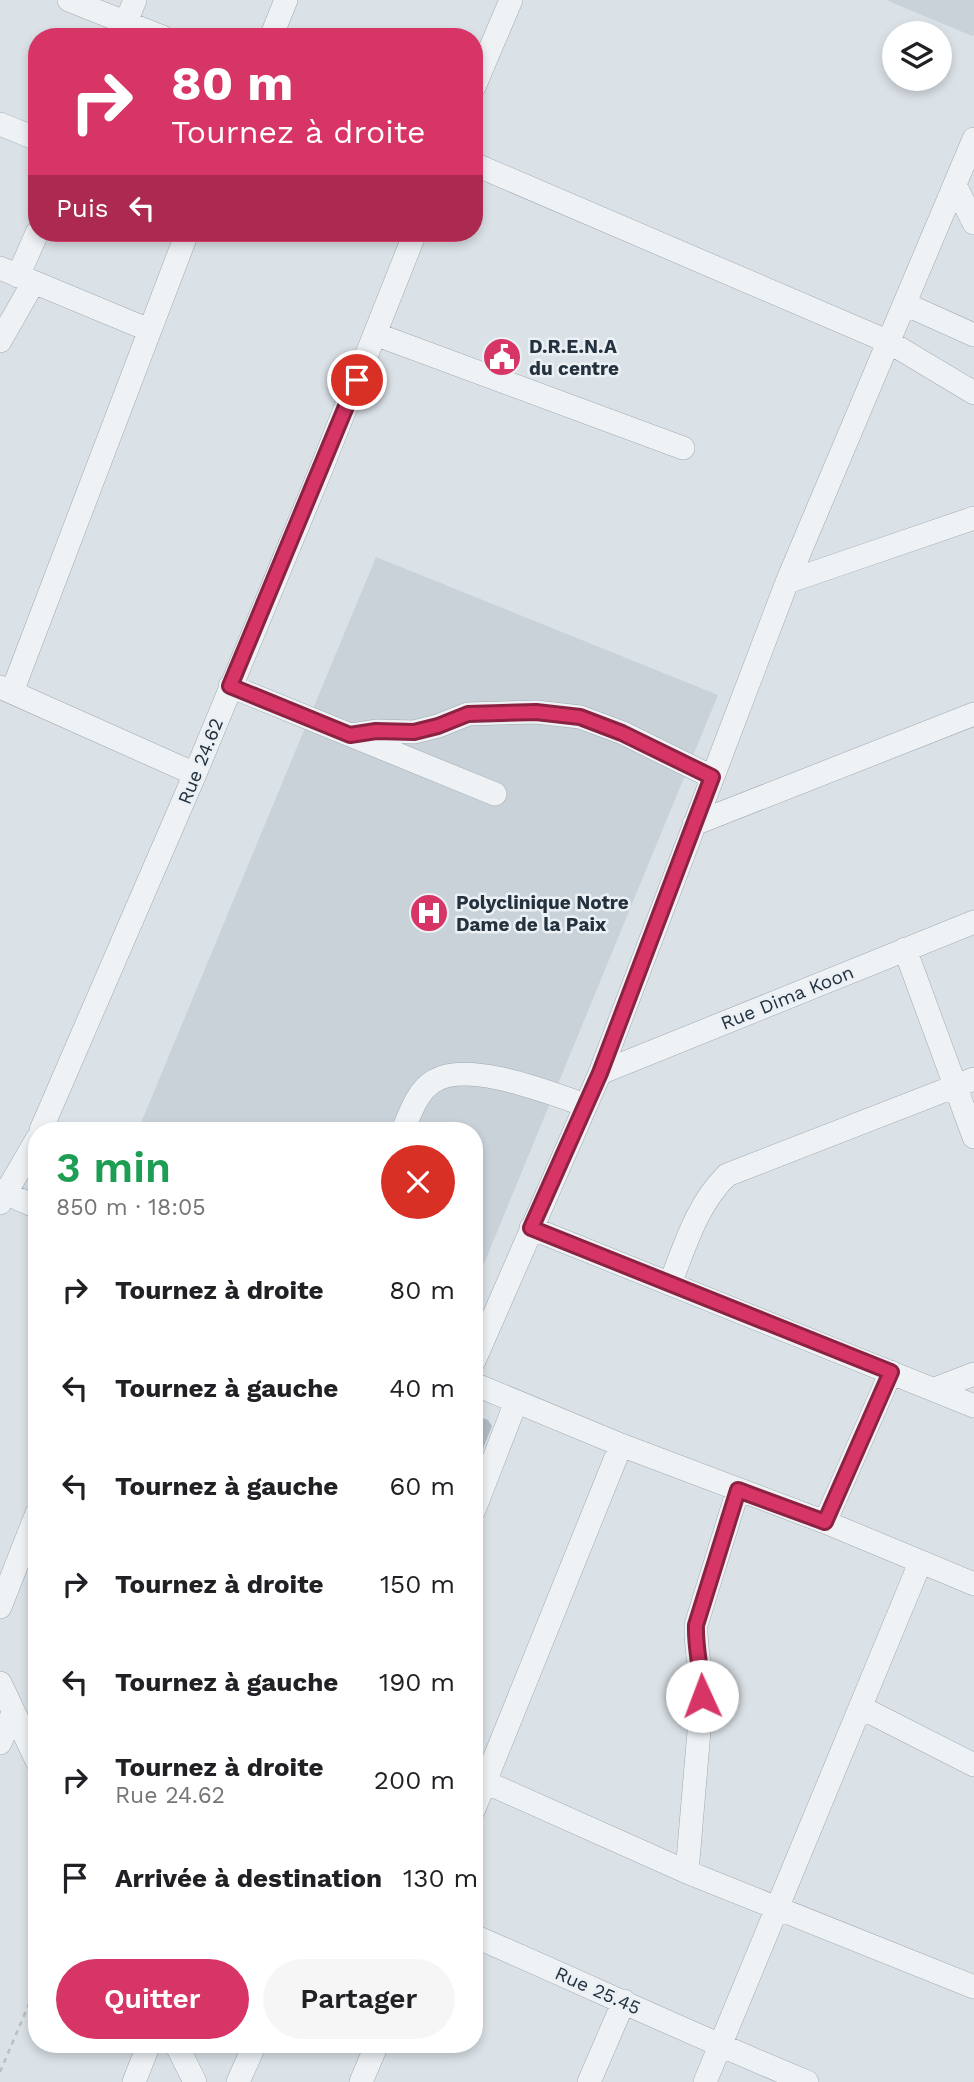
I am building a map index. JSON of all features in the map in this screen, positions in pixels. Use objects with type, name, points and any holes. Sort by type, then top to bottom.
[{"type":"street","points":[[69,0],[140,28]]},
{"type":"street","points":[[126,22],[135,0]]},
{"type":"street","points":[[275,28],[286,0]]},
{"type":"street","points":[[483,66],[510,0]]},
{"type":"street","points":[[0,124],[28,135]]},
{"type":"street","points":[[483,1340],[600,1073],[787,582],[974,139]]},
{"type":"street","points":[[483,168],[889,342],[974,393]]},
{"type":"street","points":[[955,185],[974,223]]},
{"type":"street","points":[[0,341],[17,276],[33,242]]},
{"type":"street","points":[[183,242],[6,690],[195,774]]},
{"type":"street","name":"Rue 24.62","points":[[44,1122],[195,774],[320,472],[375,334],[404,242]]},
{"type":"street","points":[[17,276],[149,330]]},
{"type":"street","points":[[905,304],[974,335]]},
{"type":"street","points":[[375,334],[683,448]]},
{"type":"street","points":[[787,582],[974,518]]},
{"type":"street","points":[[230,686],[495,794]]},
{"type":"street","points":[[350,735],[376,731],[414,732],[468,714],[536,712],[580,717],[622,733],[712,777]]},
{"type":"street","points":[[694,824],[974,714]]},
{"type":"street","name":"Rue Dima Koon","points":[[600,1073],[974,922]]},
{"type":"street","points":[[905,949],[964,1083],[974,1137]]},
{"type":"street","points":[[406,1122],[415,1101],[433,1081],[457,1074],[519,1082],[585,1105]]},
{"type":"street","points":[[670,1284],[702,1205],[712,1189],[727,1175],[964,1083]]},
{"type":"street","points":[[28,1153],[1,1196],[28,1204]]},
{"type":"street","points":[[531,1228],[974,1406]]},
{"type":"street","points":[[825,1522],[891,1372]]},
{"type":"street","points":[[935,1389],[974,1374]]},
{"type":"street","points":[[483,1388],[621,1445],[825,1522],[974,1584]]},
{"type":"street","points":[[483,1487],[516,1402]]},
{"type":"street","points":[[483,1772],[621,1445]]},
{"type":"street","points":[[687,1872],[702,1696],[696,1625],[738,1490]]},
{"type":"street","points":[[0,1607],[28,1536]]},
{"type":"street","points":[[705,2082],[920,1563]]},
{"type":"street","points":[[0,1683],[28,1743]]},
{"type":"street","points":[[860,1707],[974,1765]]},
{"type":"street","points":[[0,1743],[13,1713]]},
{"type":"street","points":[[483,1780],[687,1872],[974,1987]]},
{"type":"street","name":"Rue 25.45","points":[[483,1940],[624,2001],[720,2047],[807,2082]]},
{"type":"street","points":[[589,2082],[624,2001]]},
{"type":"street","points":[[134,2082],[145,2053]]},
{"type":"street","points":[[180,2053],[195,2082]]},
{"type":"street","points":[[238,2082],[251,2053]]},
{"type":"street","points":[[361,2082],[373,2053]]},
{"type":"path","points":[[0,2072],[28,2006]]},
{"type":"shaded area","points":[[886,0],[974,0],[972,36],[952,28],[952,21],[936,21]]},
{"type":"shaded area","name":"Polyclinique Notre Dame de la Paix","points":[[376,557],[718,695],[483,1266],[483,1122],[141,1122]]},
{"type":"building","points":[[483,1418],[492,1426],[483,1448]]},
{"type":"place","name":"D.R.E.N.A du centre","points":[[502,357]]},
{"type":"place","name":"Polyclinique Notre Dame de la Paix","points":[[429,913]]},
{"type":"route","points":[[357,380],[230,686],[350,735],[376,731],[414,732],[468,714],[491,712],[536,712],[580,717],[622,733],[712,777],[600,1073],[531,1228],[891,1372],[825,1522],[738,1490],[696,1625],[702,1696]]}]
